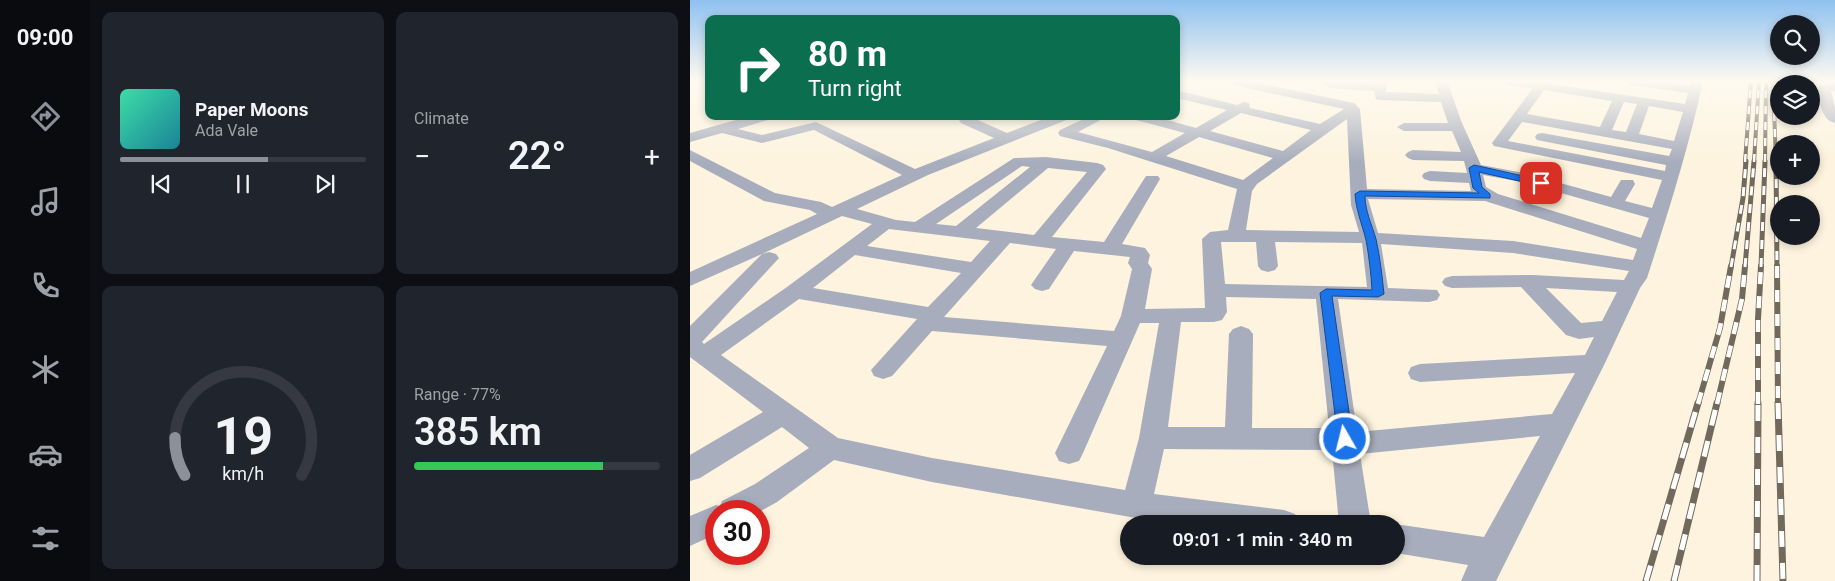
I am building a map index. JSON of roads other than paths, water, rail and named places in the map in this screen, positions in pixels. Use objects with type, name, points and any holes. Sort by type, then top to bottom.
[{"type":"street","points":[[1234,108],[1323,129]]},
{"type":"street","points":[[1450,108],[1474,168],[1480,191],[1487,196],[1639,266]]},
{"type":"street","points":[[1524,108],[1499,143],[1677,156]]},
{"type":"street","points":[[1568,112],[1570,108]]},
{"type":"street","points":[[1607,127],[1615,108]]},
{"type":"street","points":[[1633,132],[1642,108]]},
{"type":"street","points":[[1405,541],[1485,568],[1592,363],[1639,266],[1658,215],[1690,108]]},
{"type":"street","points":[[1828,108],[1830,115],[1835,119]]},
{"type":"street","points":[[1154,157],[1238,109]]},
{"type":"street","points":[[1236,236],[1246,186],[1257,176],[1353,109],[1361,210],[1376,266],[1378,294]]},
{"type":"street","points":[[1520,114],[1568,112],[1607,127],[1633,132],[1677,156]]},
{"type":"street","points":[[1520,114],[1677,156]]},
{"type":"street","points":[[690,138],[752,120]]},
{"type":"street","points":[[966,120],[1007,139]]},
{"type":"street","points":[[690,280],[836,212],[916,180],[1054,120]]},
{"type":"street","points":[[1093,120],[1065,133],[1154,157],[1246,186]]},
{"type":"street","points":[[1152,120],[1285,156]]},
{"type":"street","points":[[722,129],[762,139],[808,126],[816,126],[916,180]]},
{"type":"street","points":[[1404,128],[1457,128]]},
{"type":"street","points":[[1542,137],[1677,156]]},
{"type":"street","points":[[1597,139],[1677,156]]},
{"type":"street","points":[[690,155],[770,197],[885,223],[1110,248],[1133,251],[1140,255],[1138,263],[1142,268],[1132,316],[1069,454]]},
{"type":"street","points":[[1413,155],[1524,178],[1658,215]]},
{"type":"street","points":[[918,228],[1015,163],[1024,160],[1093,166],[1098,169],[1039,241]]},
{"type":"street","points":[[960,232],[1046,162]]},
{"type":"street","points":[[1433,171],[1474,168]]},
{"type":"street","points":[[1558,188],[1573,168]]},
{"type":"street","points":[[1110,248],[1152,179]]},
{"type":"street","points":[[1615,203],[1627,184]]},
{"type":"street","points":[[1360,194],[1487,196]]},
{"type":"street","points":[[694,347],[795,292],[885,223]]},
{"type":"street","points":[[1132,316],[1214,315],[1216,312],[1216,290],[1211,239],[1217,236],[1370,238],[1515,247],[1639,266]]},
{"type":"street","points":[[1265,236],[1268,266]]},
{"type":"street","points":[[883,370],[1005,237]]},
{"type":"street","points":[[1042,285],[1069,244]]},
{"type":"street","points":[[851,249],[976,269]]},
{"type":"street","points":[[694,347],[769,258]]},
{"type":"street","points":[[1452,282],[1527,281],[1639,266]]},
{"type":"street","points":[[1527,281],[1569,327],[1579,331],[1609,328]]},
{"type":"street","points":[[1216,290],[1429,295]]},
{"type":"street","points":[[795,292],[930,319],[1120,339]]},
{"type":"street","points":[[1326,293],[1354,515]]},
{"type":"street","points":[[1136,505],[1153,438],[1171,316]]},
{"type":"street","points":[[1238,438],[1241,334]]},
{"type":"street","points":[[694,347],[830,448],[932,470],[1136,505],[1214,515]]},
{"type":"street","points":[[1420,373],[1592,363]]},
{"type":"street","points":[[690,469],[782,414]]},
{"type":"street","points":[[1153,438],[1238,438],[1346,442],[1560,424]]},
{"type":"street","points":[[754,500],[830,448]]},
{"type":"street","points":[[690,532],[705,525]]},
{"type":"railway","points":[[1745,162],[1749,108]]},
{"type":"railway","points":[[1754,162],[1757,108]]},
{"type":"railway","points":[[1765,162],[1766,108]]},
{"type":"railway","points":[[1775,125],[1775,135]]},
{"type":"railway","points":[[1731,267],[1743,198],[1746,161]]},
{"type":"railway","points":[[1745,267],[1754,161]]},
{"type":"railway","points":[[1761,267],[1765,161]]},
{"type":"railway","points":[[1776,185],[1777,267]]},
{"type":"railway","points":[[1698,404],[1720,328],[1731,266]]},
{"type":"railway","points":[[1717,404],[1742,299],[1745,266]]},
{"type":"railway","points":[[1758,403],[1758,319],[1761,266]]},
{"type":"railway","points":[[1777,266],[1778,404]]},
{"type":"railway","points":[[1646,581],[1698,403]]},
{"type":"railway","points":[[1674,581],[1717,403]]},
{"type":"railway","points":[[1757,581],[1758,403]]},
{"type":"railway","points":[[1778,403],[1783,581]]}]
